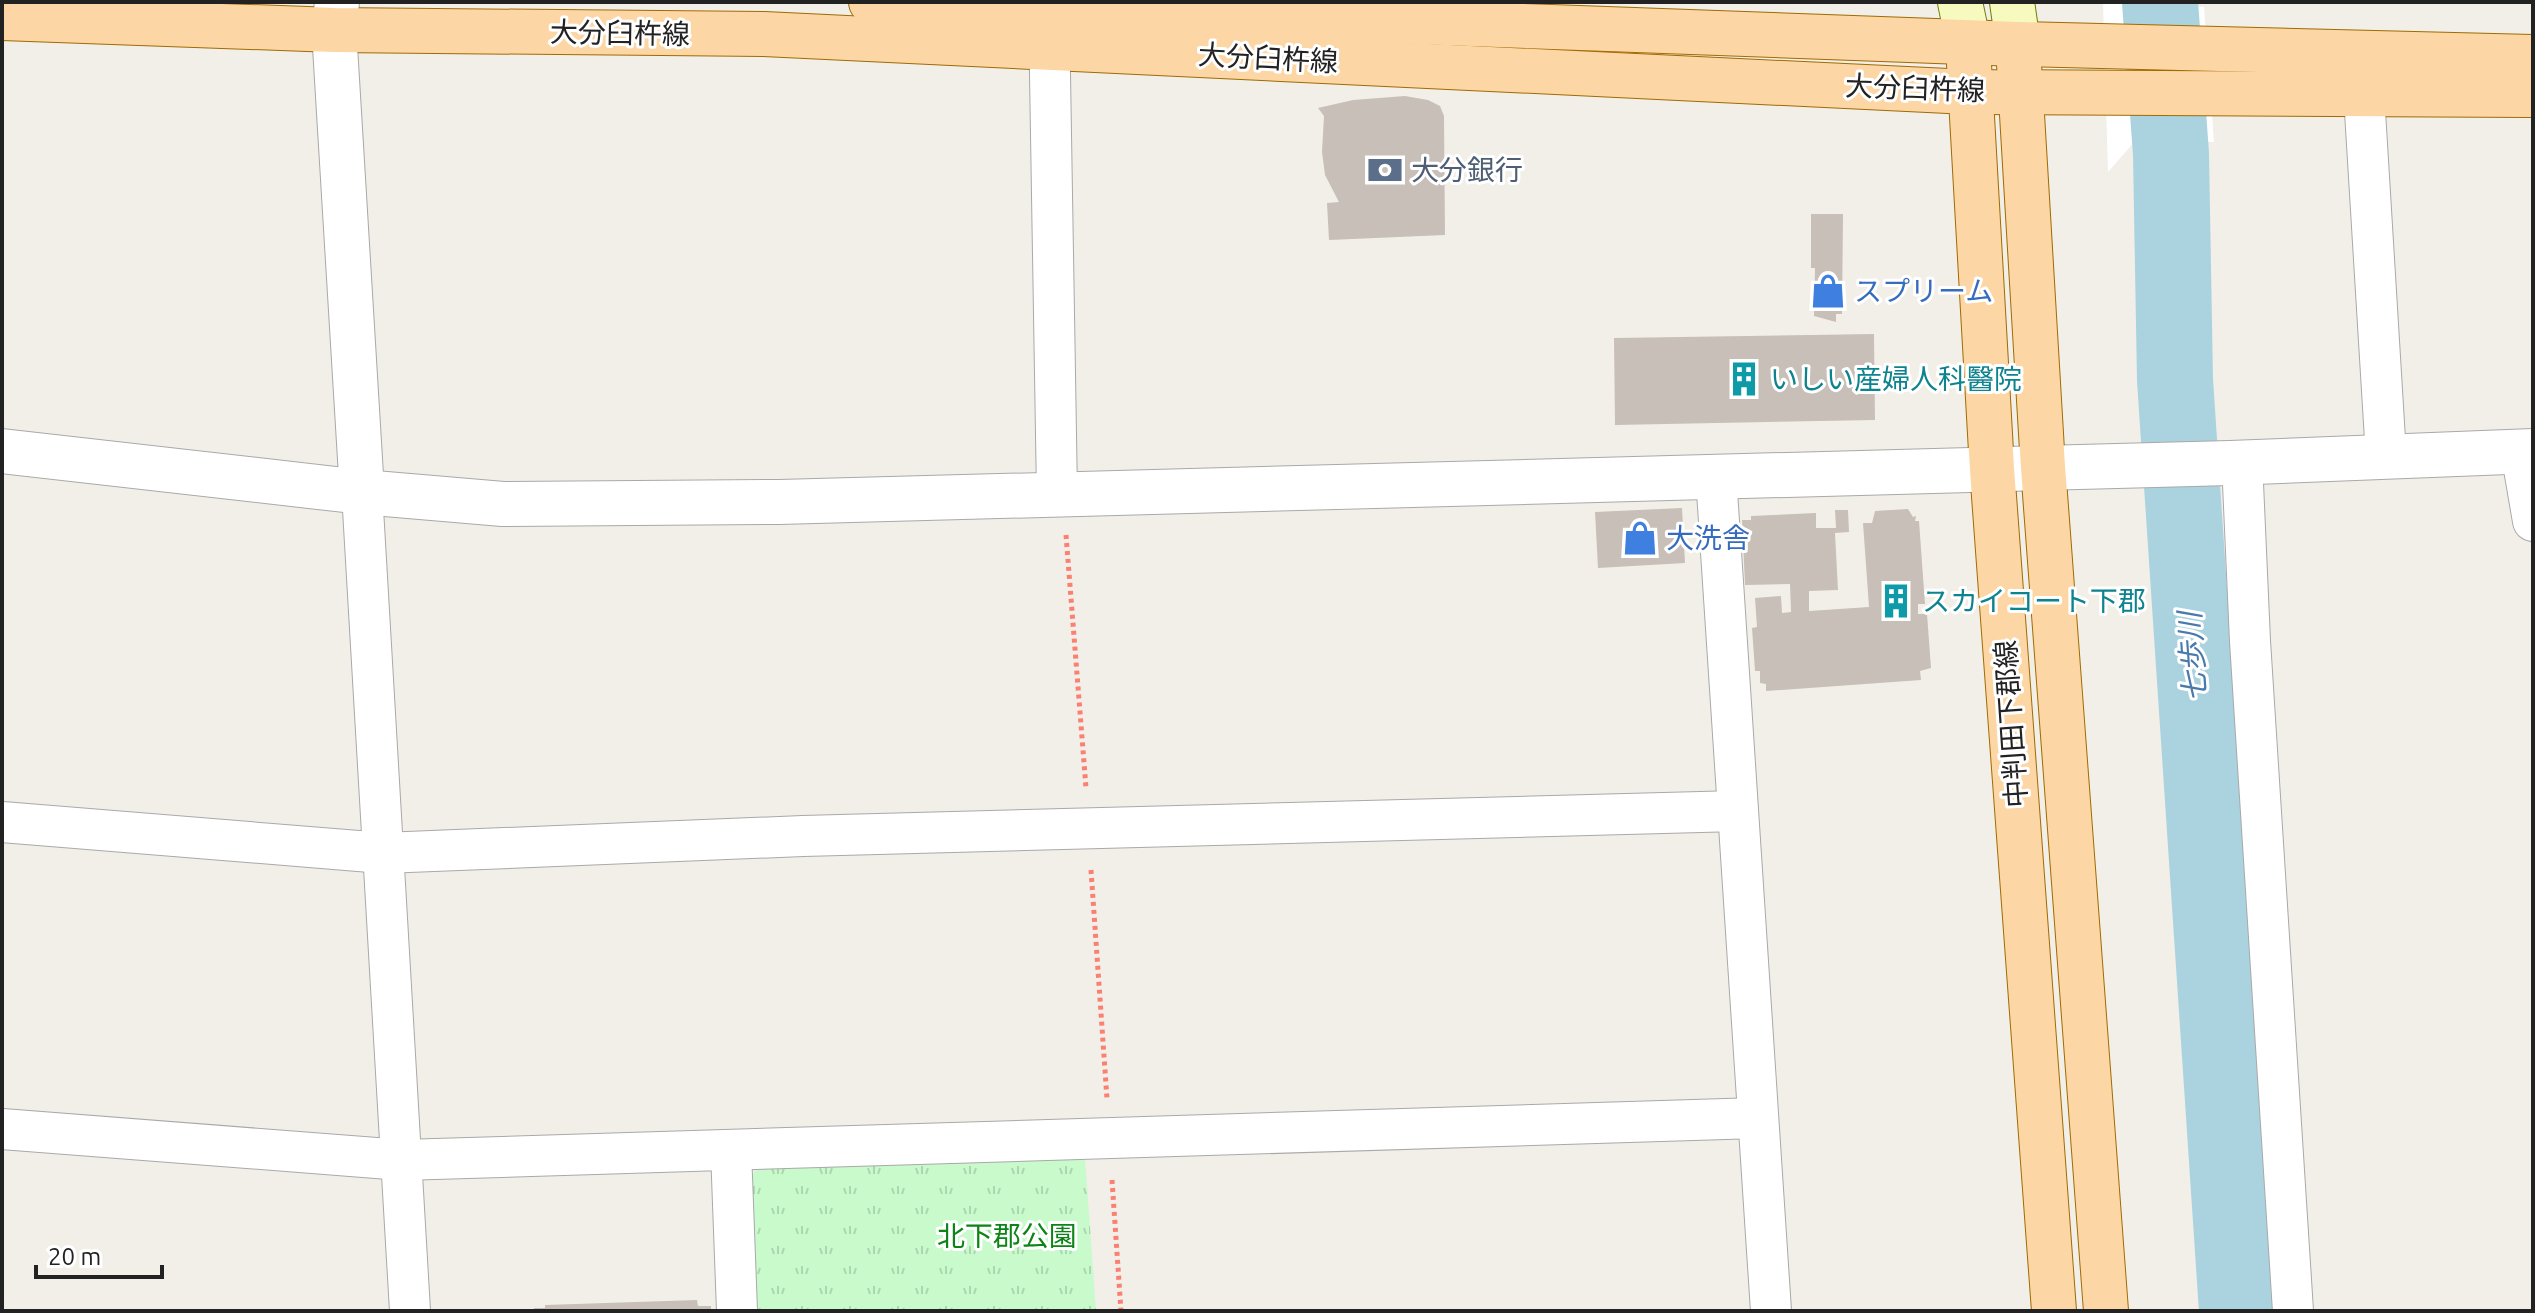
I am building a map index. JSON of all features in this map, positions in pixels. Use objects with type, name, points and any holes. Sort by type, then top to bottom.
[{"type":"main road","name":"大分臼杵線","points":[[871,2],[1049,28],[1969,92],[2533,95]]},
{"type":"main road","name":"大分臼杵線","points":[[2,18],[336,16],[764,34],[1049,28],[1964,22],[2015,23],[2104,46],[2533,57]]},
{"type":"main road","name":"中判田下郡線","points":[[1964,22],[1992,469],[2054,1311]]},
{"type":"main road","name":"中判田下郡線","points":[[2015,23],[2043,467],[2106,1311]]},
{"type":"street","points":[[336,16],[410,1311]]},
{"type":"street","points":[[1049,28],[1057,494]]},
{"type":"street","points":[[2364,95],[2386,456]]},
{"type":"street","points":[[2,451],[362,492],[503,504],[779,502],[2140,465],[2527,451],[2533,521]]},
{"type":"street","points":[[2236,462],[2293,1311]]},
{"type":"street","points":[[1716,476],[1771,1311]]},
{"type":"street","points":[[2,822],[383,853],[803,836],[1738,811]]},
{"type":"street","points":[[2,1129],[402,1160],[1758,1118]]},
{"type":"street","points":[[731,1150],[737,1311]]},
{"type":"path","points":[[1057,494],[1065,528],[1086,790]]},
{"type":"path","points":[[1091,862],[1107,1105]]},
{"type":"path","points":[[1111,1171],[1121,1311]]},
{"type":"green space","name":"北下郡公園","points":[[1085,1157],[1096,1311],[748,1311],[744,1184],[757,1169]]},
{"type":"pier","points":[[2103,2],[2204,7],[2214,142],[2136,140],[2108,172]]},
{"type":"building","name":"大分銀行","points":[[1405,96],[1428,100],[1440,106],[1444,116],[1445,235],[1329,240],[1327,203],[1339,202],[1325,175],[1322,152],[1324,116],[1318,108],[1353,100]]},
{"type":"building","name":"スプリーム","points":[[1811,214],[1843,214],[1842,314],[1836,314],[1836,322],[1814,316],[1815,268],[1811,268]]},
{"type":"building","name":"いしい産婦人科醫院","points":[[1874,334],[1875,420],[1615,425],[1614,338]]},
{"type":"building","name":"大洗舎","points":[[1682,508],[1685,563],[1598,568],[1595,512]]},
{"type":"building","name":"スカイコート下郡","points":[[1908,509],[1913,517],[1916,516],[1915,521],[1919,521],[1925,604],[1918,604],[1918,614],[1927,614],[1931,668],[1920,671],[1921,680],[1766,691],[1766,684],[1760,683],[1760,671],[1755,671],[1752,628],[1757,627],[1755,598],[1781,596],[1782,613],[1791,612],[1790,584],[1745,585],[1742,520],[1751,520],[1751,516],[1816,513],[1816,528],[1836,528],[1835,510],[1848,510],[1849,532],[1835,533],[1838,590],[1809,591],[1809,611],[1869,607],[1863,523],[1872,523],[1875,511]]},
{"type":"building","points":[[697,1300],[698,1306],[711,1306],[711,1311],[534,1311],[534,1308],[545,1308],[545,1305]]},
{"type":"waterway","name":"七歩川","points":[[2160,2],[2171,154],[2175,380],[2237,1311]]},
{"type":"place","name":"大分銀行","points":[[1385,170]]},
{"type":"place","name":"スプリーム","points":[[1828,291]]},
{"type":"place","name":"いしい産婦人科醫院","points":[[1744,379]]},
{"type":"place","name":"大洗舎","points":[[1640,538]]},
{"type":"place","name":"スカイコート下郡","points":[[1896,601]]}]
